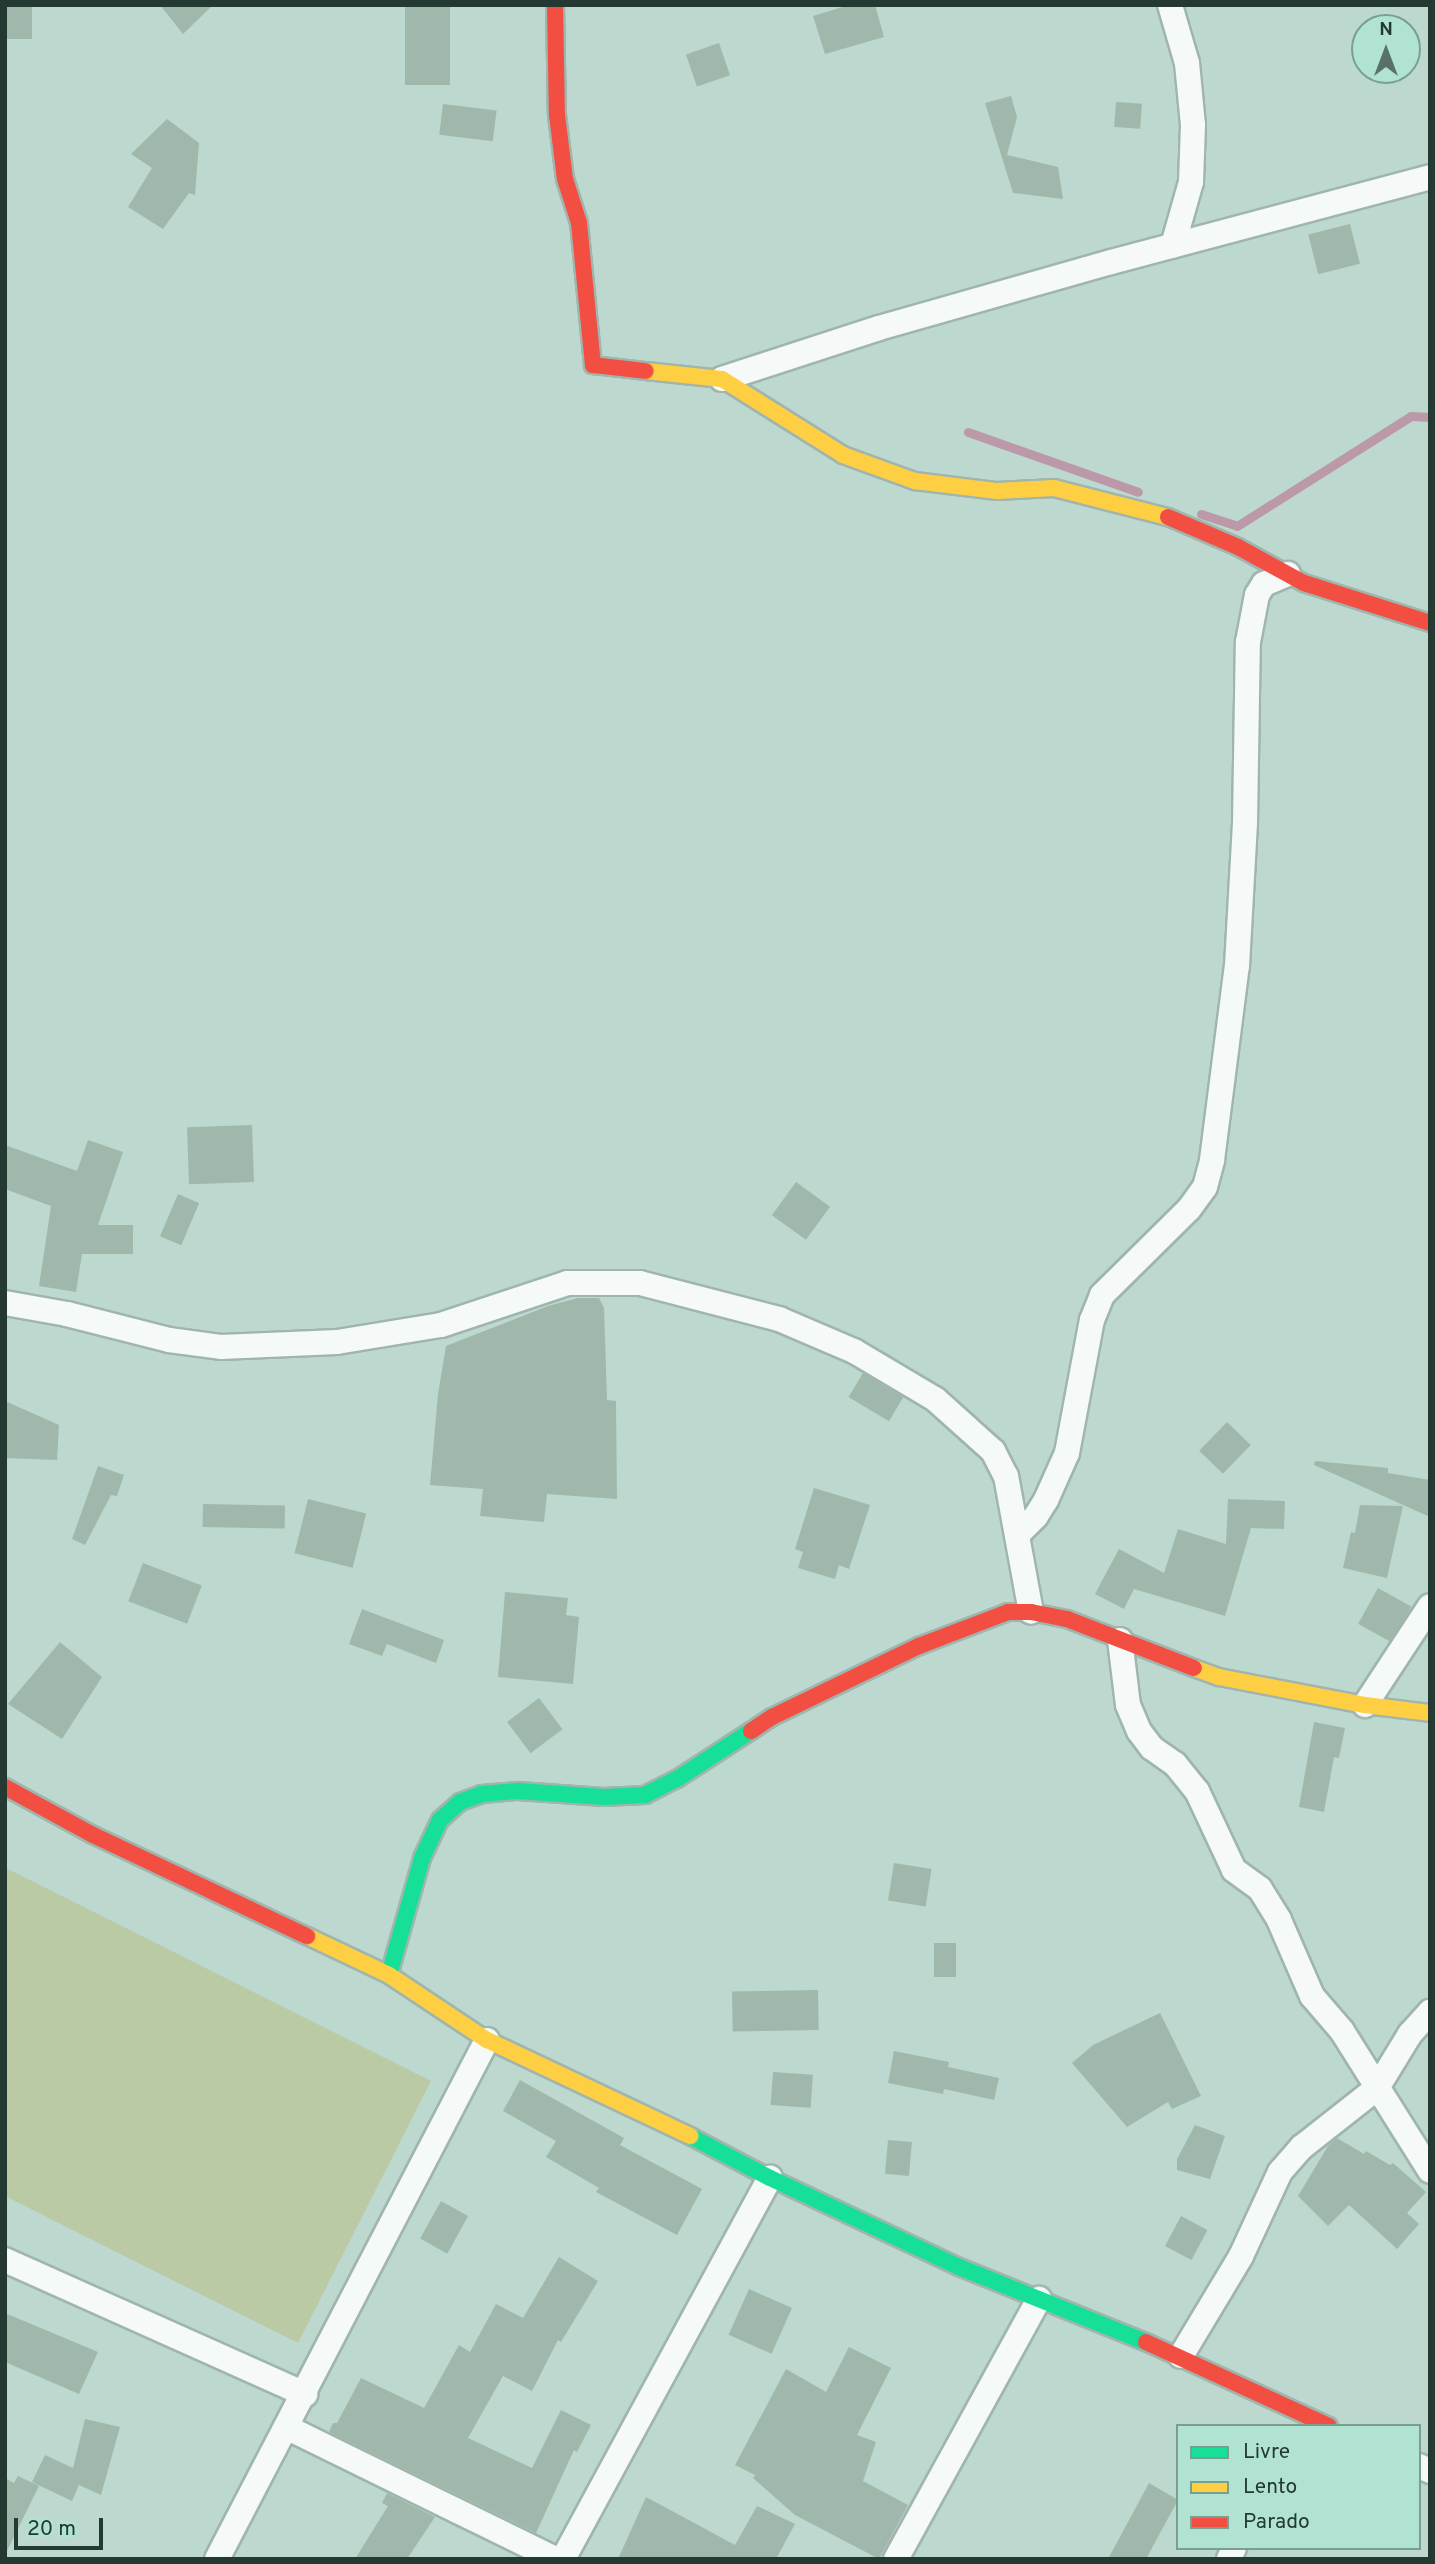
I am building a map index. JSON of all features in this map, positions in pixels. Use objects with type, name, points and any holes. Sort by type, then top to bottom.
[{"type":"street","points":[[555,5],[557,115],[565,179],[579,223],[593,365],[722,379],[879,328],[1173,245],[1430,177]]},
{"type":"street","points":[[1170,5],[1187,63],[1193,125],[1191,182],[1173,245]]},
{"type":"street","points":[[722,379],[843,455],[915,481],[997,491],[1054,488],[1100,497],[1158,513],[1238,547],[1304,583],[1430,623]]},
{"type":"street","points":[[1017,1535],[1036,1516],[1046,1500],[1067,1452],[1092,1320],[1102,1295],[1189,1209],[1205,1187],[1212,1160],[1237,966],[1245,823],[1248,642],[1257,596],[1264,584],[1287,574]]},
{"type":"street","points":[[5,1303],[66,1314],[169,1340],[221,1347],[337,1342],[441,1325],[567,1283],[640,1283],[779,1320],[854,1351],[936,1399],[993,1451],[1006,1476],[1031,1612]]},
{"type":"street","points":[[1365,1705],[1430,1606]]},
{"type":"street","points":[[389,1975],[422,1858],[440,1821],[460,1802],[482,1794],[517,1791],[604,1797],[645,1795],[677,1779],[772,1717],[839,1688],[919,1646],[1008,1612],[1031,1612],[1067,1619],[1219,1677],[1365,1705],[1430,1713]]},
{"type":"street","points":[[1119,1640],[1128,1705],[1139,1731],[1152,1748],[1175,1764],[1197,1791],[1234,1870],[1260,1889],[1279,1920],[1312,1996],[1342,2031],[1430,2172]]},
{"type":"street","points":[[5,1787],[116,1846],[389,1975],[487,2040],[647,2113],[770,2178],[959,2267],[1181,2356],[1302,2420],[1320,2424]]},
{"type":"street","points":[[1181,2356],[1241,2256],[1280,2172],[1302,2147],[1377,2088],[1410,2035],[1430,2012]]},
{"type":"street","points":[[216,2559],[487,2040]]},
{"type":"street","points":[[564,2559],[770,2178]]},
{"type":"street","points":[[5,2260],[304,2394]]},
{"type":"street","points":[[896,2559],[1039,2299]]},
{"type":"street","points":[[286,2427],[555,2559]]},
{"type":"green space","points":[[6,1868],[431,2081],[298,2343],[5,2196]]},
{"type":"building","points":[[5,5],[32,5],[32,39],[5,39]]},
{"type":"building","points":[[160,5],[213,5],[183,34]]},
{"type":"building","points":[[405,5],[450,5],[450,85],[405,85]]},
{"type":"building","points":[[849,5],[875,5],[884,37],[825,54],[813,16]]},
{"type":"building","points":[[719,43],[730,75],[697,87],[686,54]]},
{"type":"building","points":[[1011,96],[1017,117],[1007,155],[1058,167],[1063,199],[1013,193],[985,103]]},
{"type":"building","points":[[1116,102],[1142,104],[1140,129],[1114,127]]},
{"type":"building","points":[[443,104],[497,111],[493,141],[439,135]]},
{"type":"building","points":[[167,119],[199,143],[195,195],[189,193],[163,229],[128,207],[152,168],[131,154]]},
{"type":"building","points":[[1350,224],[1360,264],[1318,274],[1308,234]]},
{"type":"building","points":[[252,1125],[254,1182],[189,1184],[187,1127]]},
{"type":"building","points":[[88,1140],[123,1152],[98,1225],[133,1225],[133,1254],[82,1254],[76,1292],[39,1286],[51,1206],[5,1189],[5,1145],[77,1171]]},
{"type":"building","points":[[796,1182],[830,1207],[806,1240],[772,1215]]},
{"type":"building","points":[[178,1194],[199,1203],[181,1245],[160,1236]]},
{"type":"building","points":[[578,1298],[599,1298],[604,1308],[607,1400],[616,1401],[617,1499],[547,1494],[544,1522],[480,1516],[483,1489],[430,1485],[438,1394],[446,1346],[548,1306]]},
{"type":"building","points":[[863,1373],[903,1397],[889,1421],[849,1397]]},
{"type":"building","points":[[5,1401],[59,1425],[57,1460],[5,1458]]},
{"type":"building","points":[[1227,1422],[1251,1445],[1223,1474],[1199,1451]]},
{"type":"building","points":[[1315,1461],[1388,1468],[1388,1473],[1430,1480],[1430,1517],[1314,1465]]},
{"type":"building","points":[[98,1466],[124,1475],[117,1496],[111,1495],[85,1545],[72,1539]]},
{"type":"building","points":[[814,1488],[870,1505],[849,1569],[839,1565],[835,1579],[798,1568],[803,1552],[795,1549]]},
{"type":"building","points":[[308,1499],[366,1514],[353,1568],[294,1553]]},
{"type":"building","points":[[1228,1499],[1285,1501],[1284,1529],[1251,1528],[1225,1616],[1134,1589],[1124,1609],[1095,1594],[1119,1549],[1164,1573],[1178,1529],[1226,1544]]},
{"type":"building","points":[[203,1504],[285,1505],[285,1528],[203,1527]]},
{"type":"building","points":[[1360,1505],[1403,1506],[1387,1578],[1343,1568],[1351,1532],[1355,1533]]},
{"type":"building","points":[[143,1563],[202,1586],[187,1624],[128,1601]]},
{"type":"building","points":[[1378,1588],[1411,1606],[1391,1642],[1358,1624]]},
{"type":"building","points":[[505,1592],[568,1598],[566,1615],[579,1617],[573,1684],[498,1677]]},
{"type":"building","points":[[362,1609],[444,1640],[436,1663],[387,1644],[382,1656],[349,1644]]},
{"type":"building","points":[[60,1642],[102,1677],[62,1739],[8,1704]]},
{"type":"building","points":[[539,1698],[562,1729],[531,1753],[507,1722]]},
{"type":"building","points":[[1314,1722],[1345,1728],[1339,1758],[1334,1757],[1324,1812],[1299,1807]]},
{"type":"building","points":[[894,1863],[932,1869],[926,1906],[888,1901]]},
{"type":"building","points":[[934,1943],[956,1943],[956,1977],[934,1977]]},
{"type":"building","points":[[818,1990],[819,2030],[733,2031],[732,1992]]},
{"type":"building","points":[[1160,2013],[1201,2096],[1172,2109],[1168,2102],[1127,2127],[1072,2063],[1093,2045]]},
{"type":"building","points":[[894,2051],[949,2062],[948,2067],[999,2078],[994,2100],[944,2089],[943,2094],[888,2083]]},
{"type":"building","points":[[773,2072],[813,2075],[811,2108],[771,2105]]},
{"type":"building","points":[[520,2080],[624,2138],[620,2145],[702,2189],[677,2235],[596,2192],[599,2188],[546,2157],[556,2141],[503,2111]]},
{"type":"building","points":[[1195,2125],[1225,2136],[1210,2179],[1177,2170],[1177,2159]]},
{"type":"building","points":[[1337,2138],[1364,2154],[1366,2151],[1390,2165],[1393,2163],[1426,2192],[1407,2213],[1419,2224],[1397,2249],[1349,2205],[1328,2226],[1298,2196],[1328,2146]]},
{"type":"building","points":[[888,2140],[912,2142],[909,2176],[885,2174]]},
{"type":"building","points":[[441,2201],[468,2216],[447,2254],[420,2239]]},
{"type":"building","points":[[1181,2216],[1207,2230],[1192,2260],[1165,2246]]},
{"type":"building","points":[[559,2257],[598,2281],[561,2342],[558,2340],[532,2391],[503,2376],[468,2438],[532,2468],[561,2410],[591,2425],[577,2452],[574,2450],[536,2533],[329,2432],[333,2423],[337,2423],[361,2378],[424,2408],[459,2345],[470,2352],[496,2304],[523,2318]]},
{"type":"building","points":[[749,2289],[792,2308],[772,2354],[729,2335]]},
{"type":"building","points":[[5,2313],[98,2352],[79,2394],[5,2362]]},
{"type":"building","points":[[849,2347],[891,2368],[857,2435],[876,2442],[863,2481],[908,2505],[879,2559],[795,2515],[753,2478],[755,2475],[735,2465],[786,2369],[826,2392]]},
{"type":"building","points":[[85,2419],[120,2427],[101,2495],[79,2485],[72,2501],[32,2482],[45,2455],[73,2468]]},
{"type":"building","points":[[18,2476],[39,2486],[5,2555],[5,2478],[14,2483]]},
{"type":"building","points":[[1149,2483],[1176,2499],[1176,2504],[1146,2559],[1108,2559]]},
{"type":"building","points":[[387,2493],[435,2517],[407,2559],[355,2559],[388,2506],[382,2503]]},
{"type":"building","points":[[646,2497],[735,2545],[757,2506],[795,2524],[776,2559],[618,2559]]},
{"type":"waterway","points":[[1201,514],[1237,526],[1411,416],[1430,417]]},
{"type":"waterway","points":[[968,432],[1138,492]]},
{"type":"traffic: fast","points":[[389,1975],[422,1858],[440,1820],[460,1802],[482,1794],[518,1791],[604,1797],[645,1795],[677,1779],[751,1731]]},
{"type":"traffic: fast","points":[[690,2136],[770,2178],[959,2267],[1146,2342]]},
{"type":"traffic: slow","points":[[646,371],[722,379],[843,455],[915,481],[997,491],[1054,488],[1168,517]]},
{"type":"traffic: slow","points":[[1194,1668],[1219,1677],[1365,1705],[1430,1713]]},
{"type":"traffic: slow","points":[[307,1936],[389,1975],[487,2040],[690,2136]]},
{"type":"traffic: jam","points":[[555,5],[557,115],[565,179],[579,223],[593,365],[646,371]]},
{"type":"traffic: jam","points":[[1168,517],[1238,547],[1304,583],[1430,623]]},
{"type":"traffic: jam","points":[[751,1731],[772,1717],[919,1646],[1008,1612],[1031,1612],[1067,1619],[1194,1668]]},
{"type":"traffic: jam","points":[[5,1787],[93,1835],[307,1936]]},
{"type":"traffic: jam","points":[[1146,2342],[1325,2424]]}]
